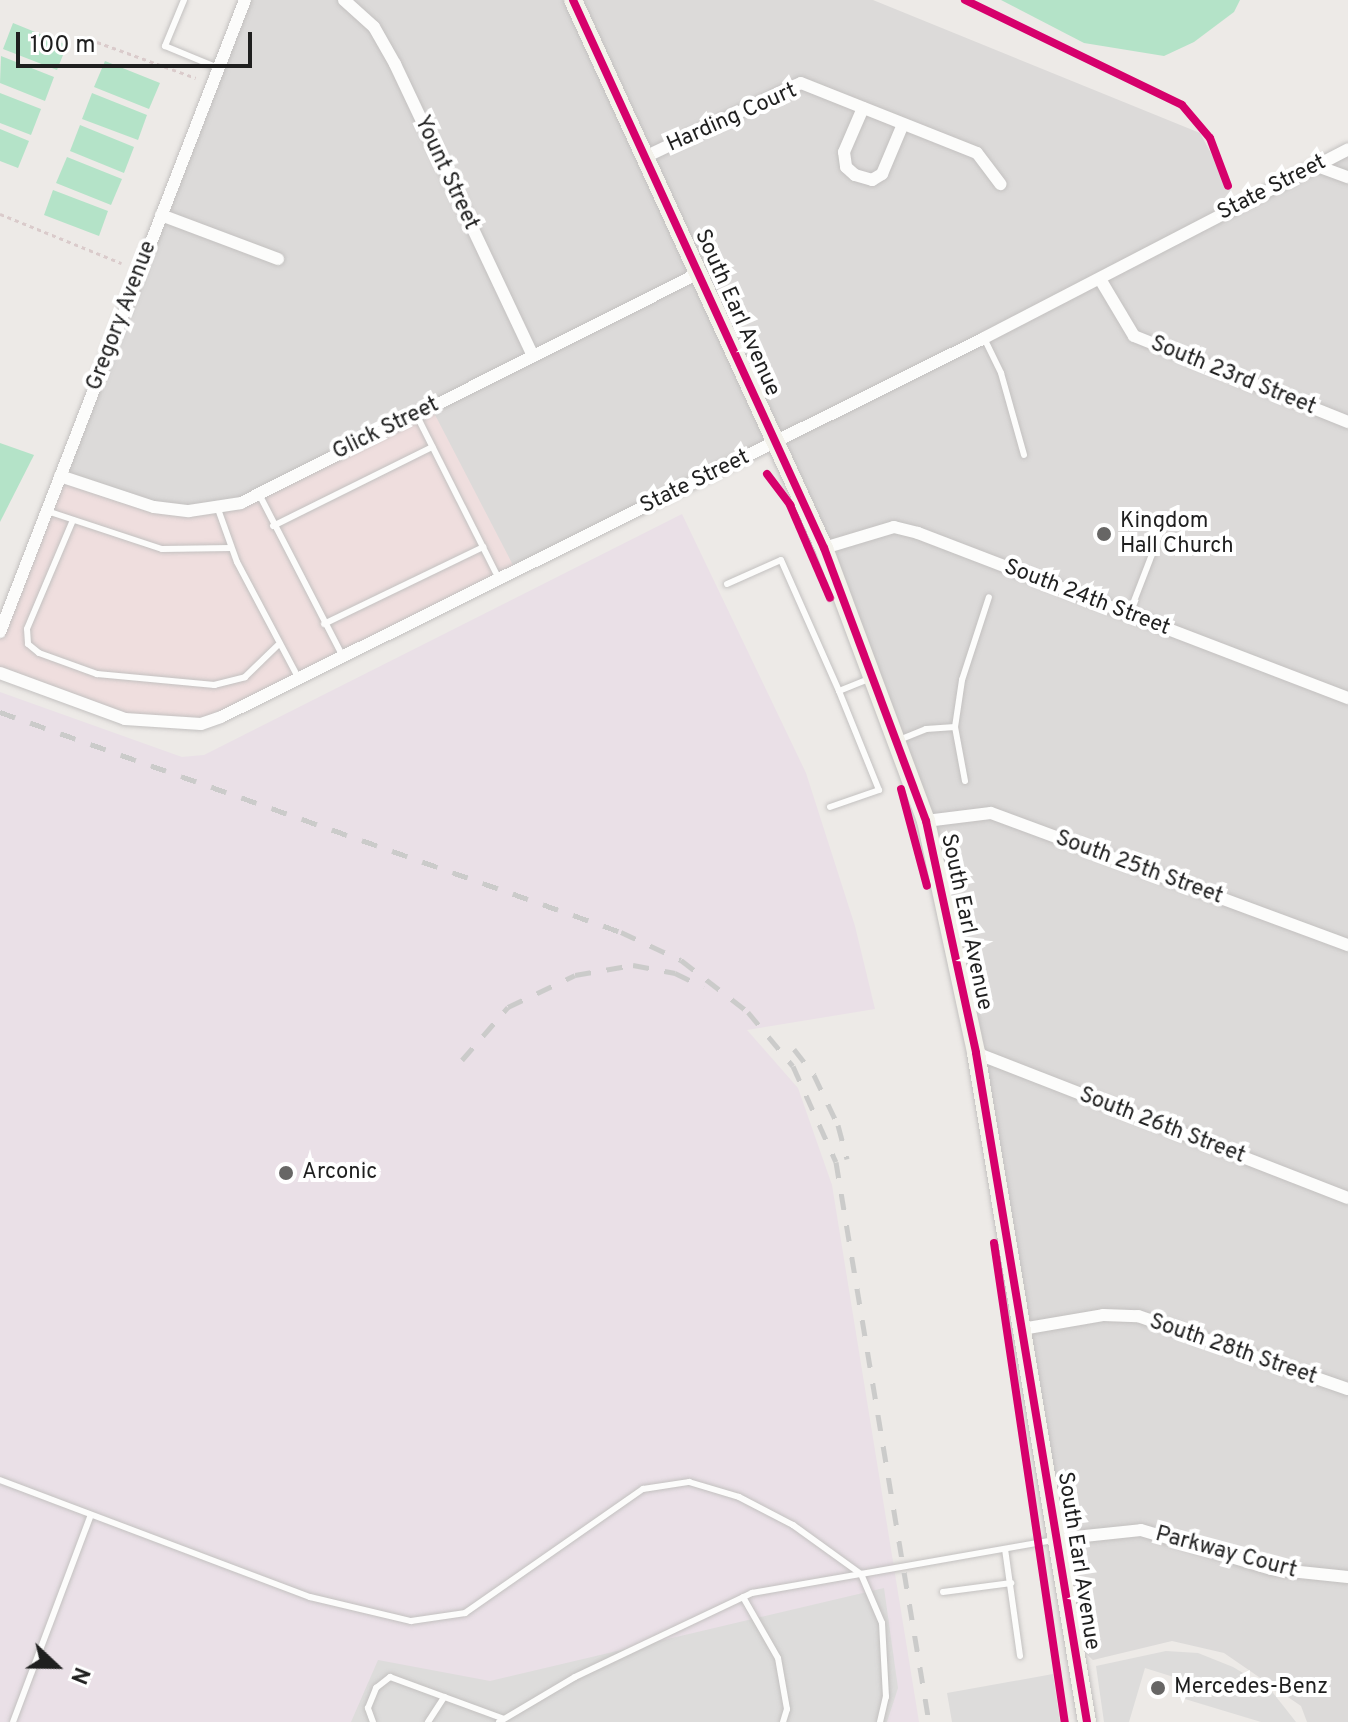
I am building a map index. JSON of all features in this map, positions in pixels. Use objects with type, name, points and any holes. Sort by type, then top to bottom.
[{"type":"street","name":"Gregory Avenue","points":[[0,632],[216,67],[245,0]]},
{"type":"street","name":"Yount Street","points":[[344,0],[374,27],[395,64],[533,356]]},
{"type":"street","name":"South Earl Avenue","points":[[573,0],[824,548],[926,821],[976,1053],[1087,1722]]},
{"type":"street","name":"Harding Court","points":[[647,156],[801,83],[977,153],[1000,184]]},
{"type":"street","points":[[863,108],[844,152],[846,167],[855,175],[872,180],[882,174],[903,124]]},
{"type":"street","name":"State Street","points":[[0,673],[125,719],[201,724],[984,338],[1348,149]]},
{"type":"street","points":[[1317,166],[1348,177]]},
{"type":"street","points":[[161,215],[278,259]]},
{"type":"street","name":"Glick Street","points":[[60,476],[154,507],[218,509],[259,494],[699,273]]},
{"type":"street","name":"South 23rd Street","points":[[1100,279],[1134,336],[1348,422]]},
{"type":"street","name":"South 24th Street","points":[[824,548],[894,527],[1348,698]]},
{"type":"street","name":"South 25th Street","points":[[926,821],[991,813],[1348,945]]},
{"type":"street","name":"South 26th Street","points":[[976,1053],[1348,1198]]},
{"type":"street","name":"South 28th Street","points":[[1022,1329],[1103,1315],[1138,1316],[1348,1389]]},
{"type":"street","name":"Parkway Court","points":[[1056,1539],[1141,1530],[1271,1569],[1348,1577]]},
{"type":"lane","points":[[184,0],[165,46],[216,67]]},
{"type":"lane","points":[[984,338],[1001,373],[1024,455]]},
{"type":"lane","points":[[416,414],[498,577]]},
{"type":"lane","points":[[273,526],[432,447]]},
{"type":"lane","points":[[259,494],[342,655]]},
{"type":"lane","points":[[218,509],[231,548],[277,646],[298,677]]},
{"type":"lane","points":[[47,511],[162,549],[231,548]]},
{"type":"lane","points":[[1129,614],[1166,518]]},
{"type":"lane","points":[[73,520],[27,629],[28,644],[39,653],[97,674],[214,685],[245,677],[277,646]]},
{"type":"lane","points":[[324,624],[483,547]]},
{"type":"lane","points":[[727,584],[781,560],[879,790],[830,807]]},
{"type":"lane","points":[[965,781],[955,727],[962,680],[989,597]]},
{"type":"lane","points":[[839,691],[872,678]]},
{"type":"lane","points":[[896,741],[926,729],[955,727]]},
{"type":"lane","points":[[0,1480],[310,1597],[411,1621],[465,1613],[643,1489],[689,1482],[739,1497],[793,1525],[861,1574],[882,1623],[886,1697],[880,1722]]},
{"type":"lane","points":[[13,1722],[91,1515]]},
{"type":"lane","points":[[373,1722],[368,1708],[382,1680],[390,1677],[502,1720],[575,1677],[743,1597],[1056,1539]]},
{"type":"lane","points":[[1005,1549],[1020,1656]]},
{"type":"lane","points":[[943,1592],[1011,1583]]},
{"type":"lane","points":[[743,1597],[778,1658],[787,1709],[783,1722]]},
{"type":"lane","points":[[428,1722],[444,1697]]},
{"type":"path","points":[[93,48],[97,42],[196,78]]},
{"type":"path","points":[[0,214],[121,263]]},
{"type":"path","points":[[22,223],[25,216]]},
{"type":"shaded area","points":[[245,0],[873,0],[1200,133],[1239,205],[1348,152],[1348,1722],[1307,1722],[1301,1706],[1224,1653],[1172,1641],[1093,1660],[1072,1641],[926,821],[776,443],[515,569],[259,494],[189,511],[60,476]]},
{"type":"shaded area","points":[[431,407],[515,569],[201,724],[125,719],[0,673],[0,632],[60,476],[154,507],[218,509]]},
{"type":"shaded area","points":[[682,514],[806,773],[855,926],[875,1009],[747,1030],[798,1088],[832,1185],[919,1722],[0,1722],[0,692],[182,757],[204,755]]},
{"type":"shaded area","points":[[884,1588],[898,1688],[887,1722],[351,1722],[378,1660],[490,1681]]},
{"type":"shaded area","points":[[1166,1651],[1198,1653],[1233,1667],[1270,1689],[1296,1722],[1261,1722],[1175,1696],[1180,1679],[1145,1668],[1129,1722],[1104,1722],[1096,1666]]},
{"type":"shaded area","points":[[1053,1674],[1060,1722],[952,1722],[947,1693]]},
{"type":"green space","points":[[1001,0],[1240,0],[1234,12],[1194,42],[1164,56],[1084,43]]},
{"type":"green space","points":[[13,23],[67,45],[57,70],[3,49]]},
{"type":"green space","points":[[1,56],[54,77],[45,101],[0,83]]},
{"type":"green space","points":[[105,61],[160,83],[149,109],[94,87]]},
{"type":"green space","points":[[0,93],[41,109],[31,135],[0,123]]},
{"type":"green space","points":[[92,93],[147,115],[138,140],[82,119]]},
{"type":"green space","points":[[80,125],[134,147],[124,173],[70,151]]},
{"type":"green space","points":[[0,129],[29,141],[18,168],[0,161]]},
{"type":"green space","points":[[67,157],[122,179],[111,205],[56,183]]},
{"type":"green space","points":[[53,190],[108,211],[99,236],[44,215]]},
{"type":"green space","points":[[0,443],[34,455],[0,522]]},
{"type":"railway","points":[[0,712],[621,932],[681,960],[748,1012],[793,1066],[836,1162],[929,1722]]},
{"type":"railway","points":[[462,1060],[508,1007],[575,975],[633,965],[675,973],[704,987]]},
{"type":"railway","points":[[794,1049],[814,1075],[838,1125],[847,1159]]},
{"type":"cycle path","points":[[573,0],[824,548],[926,821],[976,1053],[1087,1722]]},
{"type":"cycle path","points":[[965,0],[1182,105],[1210,138],[1228,186]]},
{"type":"cycle path","points":[[767,474],[790,505],[830,598]]},
{"type":"cycle path","points":[[901,789],[927,886]]},
{"type":"cycle path","points":[[994,1243],[1065,1722]]},
{"type":"place","name":"Kingdom Hall Church","points":[[1104,534]]},
{"type":"place","name":"Arconic","points":[[286,1173]]},
{"type":"place","name":"Mercedes-Benz","points":[[1158,1688]]}]
